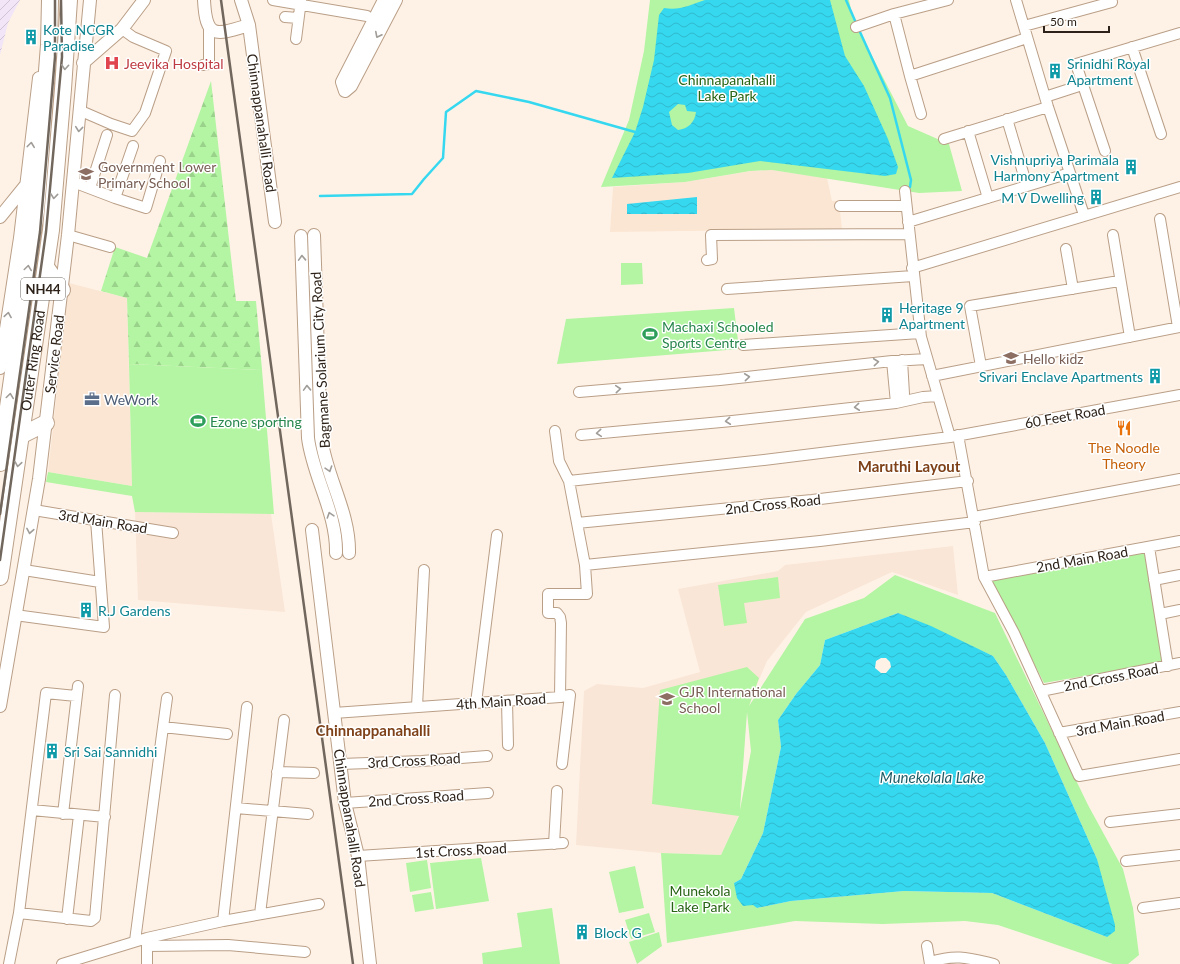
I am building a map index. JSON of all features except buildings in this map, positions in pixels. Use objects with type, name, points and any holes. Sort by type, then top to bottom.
[{"type":"highway","name":"Outer Ring Road","points":[[0,463],[37,204],[49,52],[50,0]]},
{"type":"highway","name":"Outer Ring Road","points":[[0,577],[46,267],[56,175],[69,0]]},
{"type":"highway","points":[[46,267],[62,290]]},
{"type":"highway","points":[[22,435],[46,423]]},
{"type":"street","points":[[0,368],[20,238],[42,56],[43,0]]},
{"type":"street","name":"Service Road","points":[[0,706],[34,510],[46,423],[68,235],[81,110],[83,63],[90,0]]},
{"type":"street","points":[[83,63],[122,29],[144,0]]},
{"type":"street","points":[[203,65],[208,64],[209,62],[209,28],[205,19],[204,0]]},
{"type":"street","name":"Chinnappanahalli Road","points":[[242,0],[249,25],[276,222]]},
{"type":"street","points":[[273,0],[300,2],[367,16]]},
{"type":"street","points":[[384,0],[342,82],[345,91],[351,86],[396,0]]},
{"type":"street","points":[[856,27],[894,14],[948,0]]},
{"type":"street","points":[[1016,0],[1046,102],[1084,215]]},
{"type":"street","points":[[296,39],[300,2]]},
{"type":"street","points":[[1024,26],[1112,2]]},
{"type":"street","points":[[894,14],[921,114]]},
{"type":"street","points":[[285,17],[298,18]]},
{"type":"street","points":[[209,28],[215,32],[226,32],[249,25]]},
{"type":"street","points":[[81,110],[111,124],[132,131],[146,113],[166,51],[133,37],[122,29]]},
{"type":"street","points":[[1105,151],[1076,64],[1180,32]]},
{"type":"street","points":[[910,76],[1028,38]]},
{"type":"street","points":[[1132,47],[1161,134]]},
{"type":"street","points":[[944,139],[1007,119],[1082,85]]},
{"type":"street","points":[[1007,119],[1028,186]]},
{"type":"street","points":[[968,131],[988,198]]},
{"type":"street","points":[[90,188],[107,135]]},
{"type":"street","points":[[115,198],[132,146]]},
{"type":"street","points":[[73,182],[146,208],[160,161]]},
{"type":"street","points":[[908,222],[1070,173]]},
{"type":"street","points":[[0,217],[26,185]]},
{"type":"street","points":[[727,289],[913,272],[1084,215],[1180,187]]},
{"type":"street","points":[[905,191],[908,234],[920,333],[938,396],[954,436],[968,481],[984,577],[1041,691],[1079,776],[1180,759]]},
{"type":"street","points":[[840,206],[906,206]]},
{"type":"street","points":[[932,376],[1179,327],[1160,220]]},
{"type":"street","points":[[707,260],[712,259],[711,235],[908,234]]},
{"type":"street","points":[[68,235],[110,247]]},
{"type":"street","name":"Bagmane Solarium City Road","points":[[314,235],[321,437],[324,452],[348,528],[349,553]]},
{"type":"street","points":[[1112,235],[1130,337]]},
{"type":"street","name":"Bagmane Solarium City Road","points":[[301,236],[308,438],[311,455],[335,531],[336,553]]},
{"type":"street","points":[[1066,249],[1073,288]]},
{"type":"street","points":[[981,366],[970,306],[1119,281]]},
{"type":"street","points":[[742,345],[920,333]]},
{"type":"street","points":[[579,392],[720,380],[897,360],[927,359]]},
{"type":"street","points":[[897,360],[904,394]]},
{"type":"street","points":[[896,403],[897,360]]},
{"type":"street","name":"60 Feet Road","points":[[569,481],[764,460],[954,436],[1180,395]]},
{"type":"street","points":[[581,435],[896,403],[923,397],[938,396]]},
{"type":"street","points":[[555,431],[559,461],[569,481],[585,565],[820,541],[975,520],[1180,479]]},
{"type":"street","name":"2nd Cross Road","points":[[577,523],[812,500],[968,481]]},
{"type":"street","name":"3rd Main Road","points":[[34,510],[173,532]]},
{"type":"street","points":[[15,615],[104,627],[96,520]]},
{"type":"street","name":"Chinnappanahalli Road","points":[[312,530],[345,803],[358,856],[370,964]]},
{"type":"street","points":[[476,703],[498,535]]},
{"type":"street","name":"2nd Main Road","points":[[984,577],[1180,541]]},
{"type":"street","points":[[1149,547],[1168,666]]},
{"type":"street","name":"4th Main Road","points":[[334,713],[560,697],[561,623],[560,617],[557,614],[548,613],[548,594],[587,594],[585,565]]},
{"type":"street","points":[[24,570],[100,582]]},
{"type":"street","points":[[417,706],[424,570]]},
{"type":"street","points":[[1154,580],[1180,575]]},
{"type":"street","points":[[1160,614],[1180,610]]},
{"type":"street","name":"2nd Cross Road","points":[[1041,691],[1180,663]]},
{"type":"street","points":[[9,964],[19,913],[46,693],[77,691],[63,814]]},
{"type":"street","points":[[19,913],[91,921],[95,918],[105,817],[114,695]]},
{"type":"street","points":[[560,697],[570,695],[562,764]]},
{"type":"street","points":[[135,941],[167,698]]},
{"type":"street","points":[[507,701],[508,745]]},
{"type":"street","points":[[223,921],[247,707]]},
{"type":"street","name":"3rd Main Road","points":[[1059,733],[1180,712]]},
{"type":"street","points":[[260,914],[284,720]]},
{"type":"street","points":[[163,727],[227,734]]},
{"type":"street","name":"3rd Cross Road","points":[[341,764],[422,761],[486,756]]},
{"type":"street","points":[[277,772],[314,773]]},
{"type":"street","name":"1st Cross Road","points":[[358,856],[559,844],[556,791]]},
{"type":"street","name":"2nd Cross Road","points":[[345,803],[488,793]]},
{"type":"street","points":[[236,808],[308,814]]},
{"type":"street","points":[[32,810],[105,817]]},
{"type":"street","points":[[1110,822],[1180,814]]},
{"type":"street","points":[[67,918],[79,815]]},
{"type":"street","points":[[1126,862],[1180,855]]},
{"type":"street","points":[[1143,908],[1180,903]]},
{"type":"street","points":[[147,942],[223,921],[319,904]]},
{"type":"street","points":[[62,964],[135,941],[305,952]]},
{"type":"street","points":[[147,942],[147,964]]},
{"type":"street","points":[[927,946],[930,963],[946,957],[960,956],[994,964]]},
{"type":"shaded area","points":[[0,0],[20,0],[8,23],[0,55]]},
{"type":"shaded area","points":[[772,170],[827,178],[832,201],[839,201],[842,229],[610,232],[613,187],[685,182],[751,171]]},
{"type":"shaded area","points":[[69,283],[127,298],[132,486],[48,472]]},
{"type":"shaded area","points":[[135,512],[271,514],[285,612],[138,600]]},
{"type":"shaded area","name":"GJR International School","points":[[953,546],[958,595],[892,572],[806,612],[767,661],[747,708],[739,815],[721,855],[661,853],[576,845],[584,691],[597,684],[643,688],[700,672],[678,589],[778,571],[785,565]]},
{"type":"green space","name":"Chinnapanahalli Lake Park","points":[[650,0],[849,0],[853,19],[908,126],[949,144],[962,191],[919,193],[772,170],[750,171],[685,182],[601,187],[629,120],[644,51]]},
{"type":"green space","points":[[211,81],[236,301],[256,301],[262,370],[129,364],[127,298],[101,291],[115,247],[147,258]]},
{"type":"green space","points":[[621,263],[642,263],[643,284],[621,285]]},
{"type":"green space","name":"Machaxi Schooled Sports Centre","points":[[734,308],[739,349],[557,364],[566,319]]},
{"type":"green space","name":"Ezone sporting","points":[[129,364],[262,370],[274,514],[135,512],[132,496],[46,482],[48,472],[132,486]]},
{"type":"green space","points":[[1146,552],[1164,662],[1044,683],[991,580]]},
{"type":"green space","name":"Munekola Lake Park","points":[[895,575],[995,613],[1088,805],[1123,869],[1133,908],[1139,955],[1128,964],[1113,964],[998,925],[965,921],[882,924],[795,921],[667,943],[661,853],[721,855],[739,816],[652,804],[660,690],[747,667],[759,678],[749,706],[805,619],[864,598]],"holes":[[[898,613],[993,656],[1006,675],[1045,743],[1097,859],[1107,937],[992,893],[904,891],[791,901],[757,908],[734,883],[741,879],[763,833],[781,747],[778,720],[796,694],[820,665],[825,640]],[[747,712],[751,751],[740,810],[740,809]]]},
{"type":"green space","points":[[778,577],[780,598],[744,603],[747,623],[724,626],[718,585]]},
{"type":"green space","points":[[481,858],[489,901],[436,909],[430,863]]},
{"type":"green space","points":[[427,860],[431,888],[410,892],[406,863]]},
{"type":"green space","points":[[635,866],[644,908],[619,913],[609,872]]},
{"type":"green space","points":[[431,892],[434,909],[415,912],[412,895]]},
{"type":"green space","points":[[552,908],[560,964],[483,964],[482,953],[522,947],[517,913]]},
{"type":"green space","points":[[649,913],[655,932],[631,939],[625,920]]},
{"type":"green space","points":[[659,932],[662,946],[637,964],[629,942]]},
{"type":"water","name":"Chinnapanahalli Lake Park","points":[[705,0],[830,0],[845,56],[864,86],[888,139],[898,167],[896,174],[885,176],[760,161],[688,173],[612,178],[635,132],[643,107],[654,60],[659,15],[664,8],[675,9]],"holes":[[[678,104],[685,105],[687,111],[696,112],[695,116],[693,122],[688,127],[678,130],[672,125],[669,112]]]},
{"type":"water","points":[[697,197],[697,214],[627,214],[627,204]]},
{"type":"water","name":"Munekolala Lake","points":[[898,613],[931,626],[993,656],[1006,675],[1045,743],[1097,859],[1115,925],[1115,931],[1107,937],[992,893],[904,891],[791,901],[757,908],[753,905],[743,906],[737,898],[734,883],[741,879],[763,833],[781,747],[778,720],[796,694],[820,665],[825,640]],"holes":[[[881,658],[886,658],[890,662],[891,667],[886,673],[881,673],[875,668],[876,661]]]},
{"type":"waterway","points":[[846,0],[856,23]]},
{"type":"waterway","points":[[860,32],[890,98],[911,180],[910,187]]},
{"type":"waterway","points":[[320,196],[412,194],[443,158],[446,112],[476,91],[529,102],[635,132]]},
{"type":"railway","points":[[0,514],[40,232],[55,57],[55,0]]},
{"type":"railway","points":[[0,560],[46,232],[62,57],[61,0]]},
{"type":"railway","points":[[221,0],[353,964]]},
{"type":"place","name":"Kote NCGR Paradise","points":[[31,37]]},
{"type":"place","name":"Jeevika Hospital","points":[[112,63]]},
{"type":"place","name":"Srinidhi Royal Apartment","points":[[1055,71]]},
{"type":"place","name":"Vishnupriya Parimala Harmony Apartment","points":[[1131,167]]},
{"type":"place","name":"Government Lower Primary School","points":[[86,174]]},
{"type":"place","name":"M V Dwelling","points":[[1096,197]]},
{"type":"place","name":"Heritage 9 Apartment","points":[[887,315]]},
{"type":"place","name":"Machaxi Schooled Sports Centre","points":[[650,334]]},
{"type":"place","name":"Hello kidz","points":[[1011,358]]},
{"type":"place","name":"Srivari Enclave Apartments","points":[[1155,376]]},
{"type":"place","name":"WeWork","points":[[92,399]]},
{"type":"place","name":"Ezone sporting","points":[[198,421]]},
{"type":"place","name":"The Noodle Theory","points":[[1124,428]]},
{"type":"place","name":"R.J Gardens","points":[[86,610]]},
{"type":"place","name":"GJR International School","points":[[667,699]]},
{"type":"place","name":"Sri Sai Sannidhi","points":[[52,751]]},
{"type":"place","name":"Block G","points":[[582,932]]},
{"type":"district","name":"Maruthi Layout","points":[[909,466]]},
{"type":"district","name":"Chinnappanahalli","points":[[373,730]]}]
